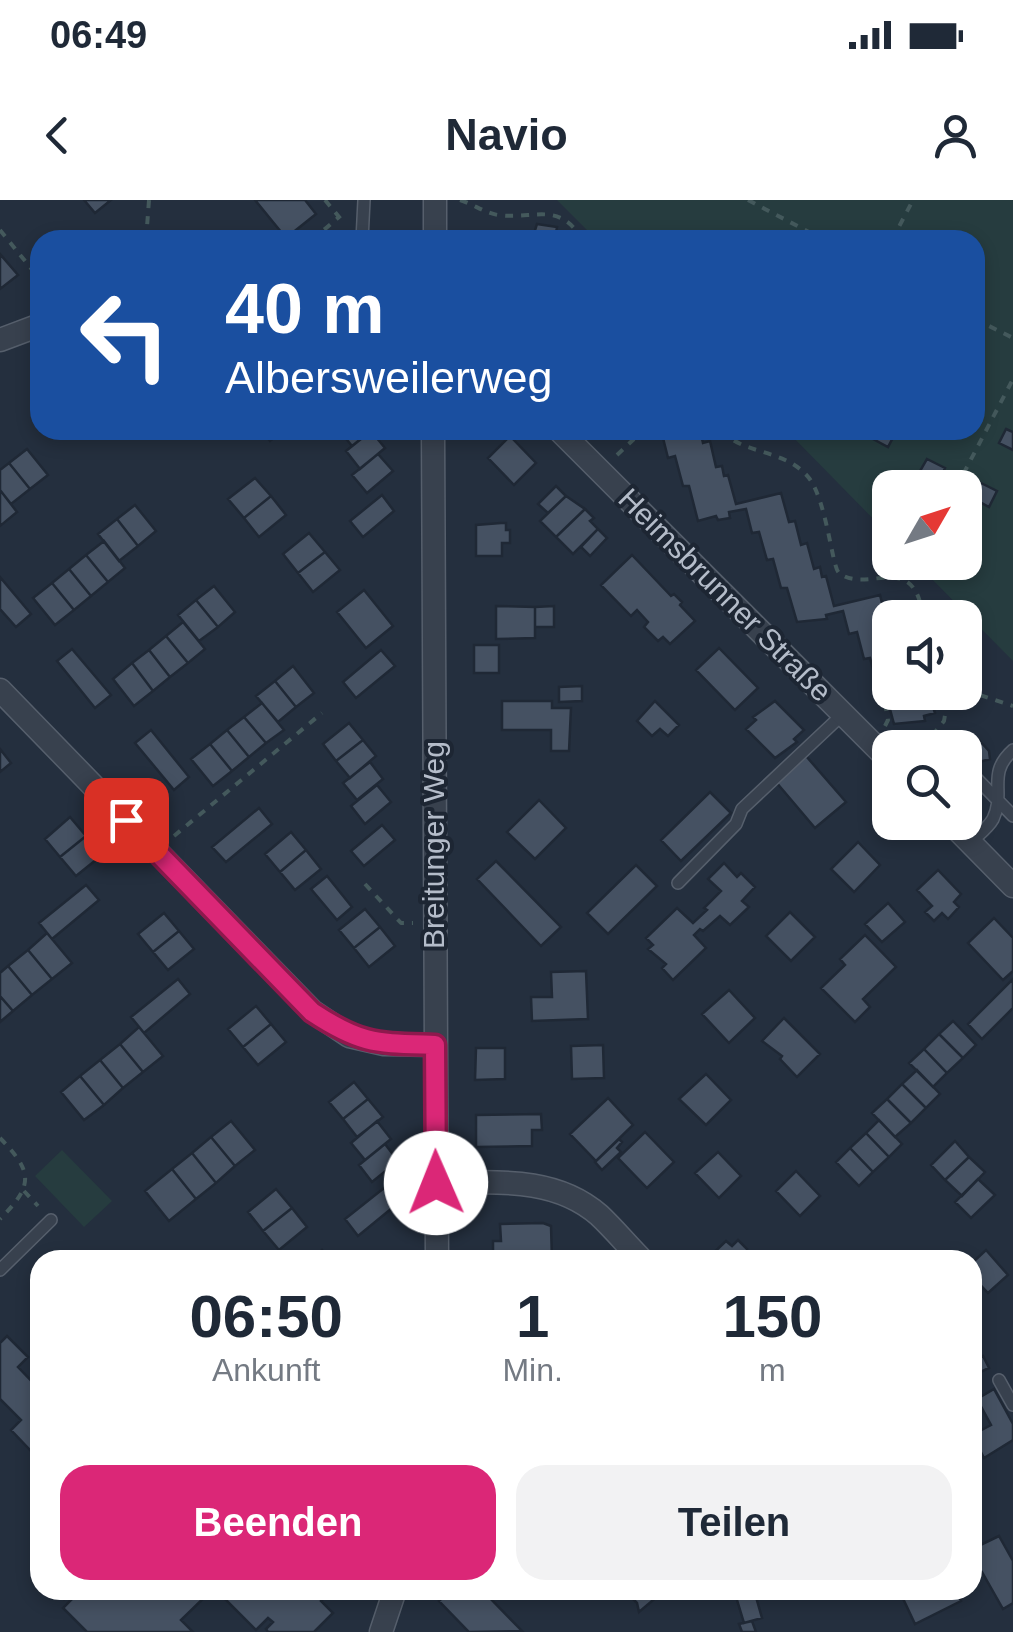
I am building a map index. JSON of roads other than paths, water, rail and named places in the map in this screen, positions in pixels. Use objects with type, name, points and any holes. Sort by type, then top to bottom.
[{"type":"street","points":[[435,200],[435,230]]},
{"type":"street","points":[[0,340],[30,322]]},
{"type":"street","name":"Breitunger Weg","points":[[433,440],[437,1250]]},
{"type":"street","name":"Heimsbrunner Straße","points":[[570,440],[872,743]]},
{"type":"street","points":[[0,690],[312,1012],[348,1036],[384,1044],[435,1045]]},
{"type":"street","points":[[967,840],[1013,886]]},
{"type":"street","points":[[436,1183],[522,1183],[552,1189],[598,1214],[632,1250]]},
{"type":"street","points":[[381,1632],[392,1600]]},
{"type":"lane","points":[[362,230],[364,200]]},
{"type":"lane","points":[[678,883],[736,824],[742,808],[843,714]]},
{"type":"lane","points":[[970,843],[992,820],[997,802],[997,772],[1013,750]]},
{"type":"lane","points":[[982,784],[1013,816]]},
{"type":"lane","points":[[0,1270],[51,1220]]},
{"type":"lane","points":[[999,1380],[1013,1405]]}]
